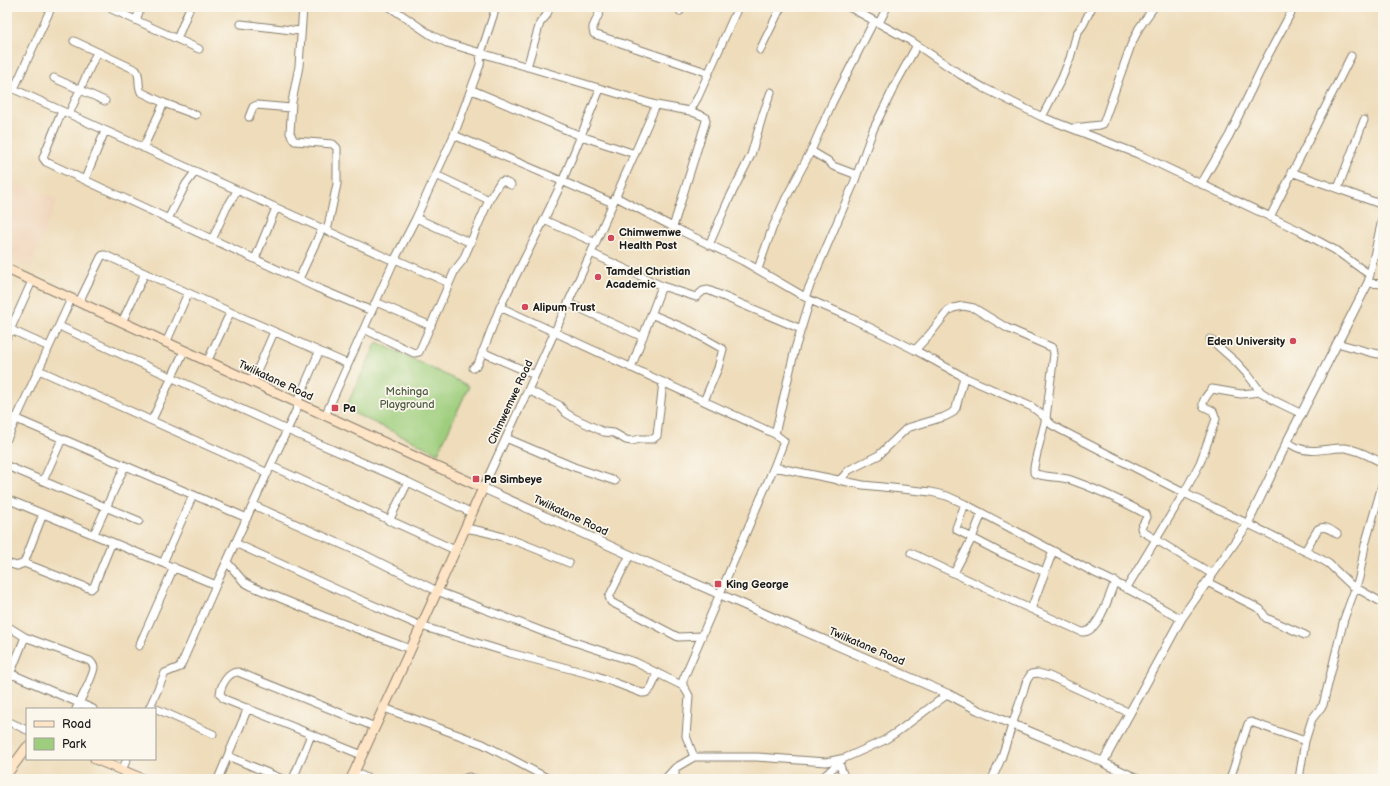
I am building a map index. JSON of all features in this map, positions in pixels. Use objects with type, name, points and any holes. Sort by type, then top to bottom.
[{"type":"main road","name":"Twiikatane Road","points":[[7,269],[483,488]]},
{"type":"main road","name":"Chimwemwe Road","points":[[352,775],[384,708],[483,488]]},
{"type":"main road","points":[[7,774],[26,749]]},
{"type":"main road","points":[[97,760],[143,779]]},
{"type":"street","points":[[107,7],[199,49]]},
{"type":"street","points":[[136,20],[142,7]]},
{"type":"street","points":[[177,39],[190,7]]},
{"type":"street","points":[[299,279],[324,230],[337,184],[337,148],[333,144],[299,142],[293,139],[290,133],[291,108],[299,66],[300,31],[303,7]]},
{"type":"street","points":[[390,7],[439,39],[600,89],[656,105],[704,116],[706,121],[673,227]]},
{"type":"street","points":[[325,416],[394,260],[416,218],[454,135],[480,66],[481,53],[496,7]]},
{"type":"street","points":[[527,67],[540,24],[545,18],[550,7]]},
{"type":"street","points":[[602,7],[593,27],[594,34],[709,73]]},
{"type":"street","points":[[690,112],[738,7]]},
{"type":"street","points":[[760,50],[781,7]]},
{"type":"street","points":[[848,7],[917,45],[961,75],[984,88],[1042,117],[1138,154],[1270,217],[1335,250],[1369,279],[1383,284]]},
{"type":"street","points":[[758,269],[780,211],[811,151],[832,103],[876,22],[887,7]]},
{"type":"street","points":[[1042,117],[1062,78],[1070,58],[1077,33],[1092,7]]},
{"type":"street","points":[[1072,128],[1103,124],[1131,45],[1139,28],[1154,7]]},
{"type":"street","points":[[1201,184],[1229,136],[1266,59],[1294,7]]},
{"type":"street","points":[[51,8],[10,88],[324,230],[449,283]]},
{"type":"street","points":[[241,24],[300,31]]},
{"type":"street","points":[[74,41],[136,70],[139,74],[139,87],[141,92],[164,103],[196,115]]},
{"type":"street","points":[[776,434],[795,348],[808,298],[857,175],[873,130],[917,45]]},
{"type":"street","points":[[97,52],[80,89],[65,113],[44,155],[44,160],[212,240],[372,311]]},
{"type":"street","points":[[1270,217],[1351,56]]},
{"type":"street","points":[[54,78],[105,101]]},
{"type":"street","points":[[473,368],[478,364],[500,307],[562,182],[600,89]]},
{"type":"street","points":[[472,90],[580,136],[635,154]]},
{"type":"street","points":[[709,245],[728,200],[751,155],[761,118],[772,92]]},
{"type":"street","points":[[143,148],[164,103]]},
{"type":"street","points":[[249,117],[253,107],[257,105],[291,108]]},
{"type":"street","name":"Chimwemwe Road","points":[[483,488],[596,243],[656,105]]},
{"type":"street","points":[[1338,188],[1364,120]]},
{"type":"street","points":[[85,179],[105,131]]},
{"type":"street","points":[[454,135],[562,182],[615,200],[758,269],[808,298],[915,350],[964,377],[1037,410],[1061,430],[1184,493],[1305,551],[1329,564],[1344,580],[1383,603]]},
{"type":"street","points":[[811,151],[834,166],[857,175]]},
{"type":"street","points":[[168,219],[186,184],[196,172]]},
{"type":"street","points":[[1292,172],[1383,205]]},
{"type":"street","points":[[436,176],[490,200]]},
{"type":"street","points":[[364,329],[416,353],[421,350],[449,283],[455,270],[463,260],[490,200],[500,182],[503,181],[511,185]]},
{"type":"street","points":[[212,240],[226,209],[237,191]]},
{"type":"street","points":[[255,259],[276,208]]},
{"type":"street","points":[[1105,763],[1130,713],[1181,619],[1248,524],[1287,442],[1369,279],[1383,214]]},
{"type":"street","points":[[416,218],[471,243]]},
{"type":"street","points":[[544,220],[596,243]]},
{"type":"street","points":[[591,253],[662,286],[696,297],[703,291],[708,290],[801,329]]},
{"type":"street","points":[[7,439],[59,326],[103,254],[348,364]]},
{"type":"street","points":[[122,322],[145,273]]},
{"type":"street","points":[[7,337],[9,329],[32,281]]},
{"type":"street","points":[[631,368],[662,286]]},
{"type":"street","points":[[166,343],[188,293]]},
{"type":"street","points":[[376,302],[431,326]]},
{"type":"street","points":[[568,303],[643,337]]},
{"type":"street","points":[[915,350],[948,311],[963,306],[974,308],[1007,328],[1052,347],[1054,351],[1046,418],[1036,453],[1034,473],[1072,480],[1101,492],[1146,514],[1147,517],[1141,529],[1143,532],[1212,574]]},
{"type":"street","points":[[500,307],[776,434],[784,442],[683,680],[683,686]]},
{"type":"street","points":[[207,362],[230,312]]},
{"type":"street","points":[[652,314],[691,331],[723,349],[718,368],[704,401]]},
{"type":"street","points":[[59,326],[287,430],[408,482],[472,513]]},
{"type":"street","points":[[9,329],[49,347]]},
{"type":"street","points":[[252,382],[274,332]]},
{"type":"street","points":[[1210,338],[1237,363],[1261,392],[1275,401],[1302,414]]},
{"type":"street","points":[[1338,343],[1383,355]]},
{"type":"street","points":[[152,420],[184,351]]},
{"type":"street","points":[[149,708],[165,673],[180,667],[181,665],[287,430],[320,352]]},
{"type":"street","points":[[482,352],[535,375]]},
{"type":"street","points":[[39,370],[455,550]]},
{"type":"street","points":[[839,481],[848,470],[879,455],[907,428],[944,417],[952,413],[956,408],[964,377]]},
{"type":"street","points":[[528,390],[559,405],[566,413],[574,418],[604,432],[614,433],[626,440],[632,441],[640,439],[653,439],[657,436],[663,382]]},
{"type":"street","points":[[1126,589],[1184,493],[1200,462],[1216,419],[1213,411],[1202,406],[1202,402],[1212,389],[1240,394],[1261,392]]},
{"type":"street","points":[[7,415],[62,440],[247,518]]},
{"type":"street","points":[[506,438],[574,467],[615,481]]},
{"type":"street","points":[[43,481],[62,440]]},
{"type":"street","points":[[1287,442],[1298,448],[1306,450],[1341,448],[1353,450],[1366,454],[1383,463]]},
{"type":"street","points":[[7,466],[139,521]]},
{"type":"street","points":[[94,534],[125,466]]},
{"type":"street","points":[[774,467],[868,486],[931,492],[947,496],[1115,582],[1181,619]]},
{"type":"street","points":[[389,521],[408,482]]},
{"type":"street","points":[[1299,779],[1305,741],[1312,719],[1323,705],[1344,619],[1359,578],[1365,545],[1383,482]]},
{"type":"street","name":"Twiikatane Road","points":[[483,488],[720,595],[948,694],[978,710],[1105,763],[1138,779]]},
{"type":"street","points":[[163,563],[193,495]]},
{"type":"street","points":[[7,499],[216,585]]},
{"type":"street","points":[[965,504],[956,529],[1045,572]]},
{"type":"street","points":[[253,505],[360,553],[437,590],[544,632],[623,657],[683,686],[689,696],[686,736],[694,757]]},
{"type":"street","points":[[954,573],[972,538],[982,513]]},
{"type":"street","points":[[24,563],[43,514]]},
{"type":"street","points":[[465,528],[492,533],[512,539],[569,563]]},
{"type":"street","points":[[1305,551],[1318,529],[1326,528],[1337,534]]},
{"type":"street","points":[[7,563],[17,566],[24,563],[91,589],[94,586],[112,542]]},
{"type":"street","points":[[235,543],[421,626],[504,651],[597,676],[642,693],[649,691],[657,673]]},
{"type":"street","points":[[1031,609],[1053,551]]},
{"type":"street","points":[[911,552],[1078,631],[1088,632],[1093,628],[1101,615],[1115,582]]},
{"type":"street","points":[[630,555],[609,597],[610,602],[678,637],[702,636]]},
{"type":"street","points":[[227,562],[244,582],[251,586],[323,616],[410,649]]},
{"type":"street","points":[[139,646],[174,567]]},
{"type":"street","points":[[1207,582],[1260,609],[1266,618],[1305,635]]},
{"type":"street","points":[[7,626],[25,637],[92,663],[94,669],[78,706]]},
{"type":"street","points":[[7,682],[9,673],[25,637]]},
{"type":"street","points":[[362,755],[224,699],[220,694],[221,690],[229,675],[235,672],[242,673],[375,727]]},
{"type":"street","points":[[9,673],[78,706],[88,708]]},
{"type":"street","points":[[992,779],[1013,724],[1028,677],[1034,673],[1049,676],[1130,713]]},
{"type":"street","points":[[821,779],[842,760],[883,741],[948,694]]},
{"type":"street","points":[[218,779],[248,708]]},
{"type":"street","points":[[384,708],[483,744],[549,779]]},
{"type":"street","points":[[156,711],[213,734]]},
{"type":"street","points":[[7,722],[26,730]]},
{"type":"street","points":[[1230,779],[1244,734],[1250,722],[1305,741]]},
{"type":"street","points":[[293,779],[311,735]]},
{"type":"street","points":[[228,756],[282,779]]},
{"type":"street","points":[[665,779],[675,768],[694,757],[757,757],[826,762],[842,760]]},
{"type":"street","points":[[122,770],[127,760]]},
{"type":"street","points":[[842,760],[845,779]]},
{"type":"street","points":[[675,768],[675,779]]},
{"type":"street","points":[[352,775],[369,779]]},
{"type":"street","points":[[463,779],[469,777],[476,779]]},
{"type":"shaded area","points":[[7,177],[57,200],[30,268],[7,258]]},
{"type":"green space","name":"Mchinga Playground","points":[[377,342],[469,386],[438,453],[345,409]]},
{"type":"place","name":"Chimwemwe Health Post","points":[[611,238]]},
{"type":"place","name":"Tamdel Christian Academic","points":[[598,277]]},
{"type":"place","name":"Alipum Trust","points":[[525,307]]},
{"type":"place","name":"Eden University","points":[[1293,341]]},
{"type":"place","name":"Pa","points":[[335,408]]},
{"type":"place","name":"Pa Simbeye","points":[[476,479]]},
{"type":"place","name":"King George","points":[[718,584]]}]
